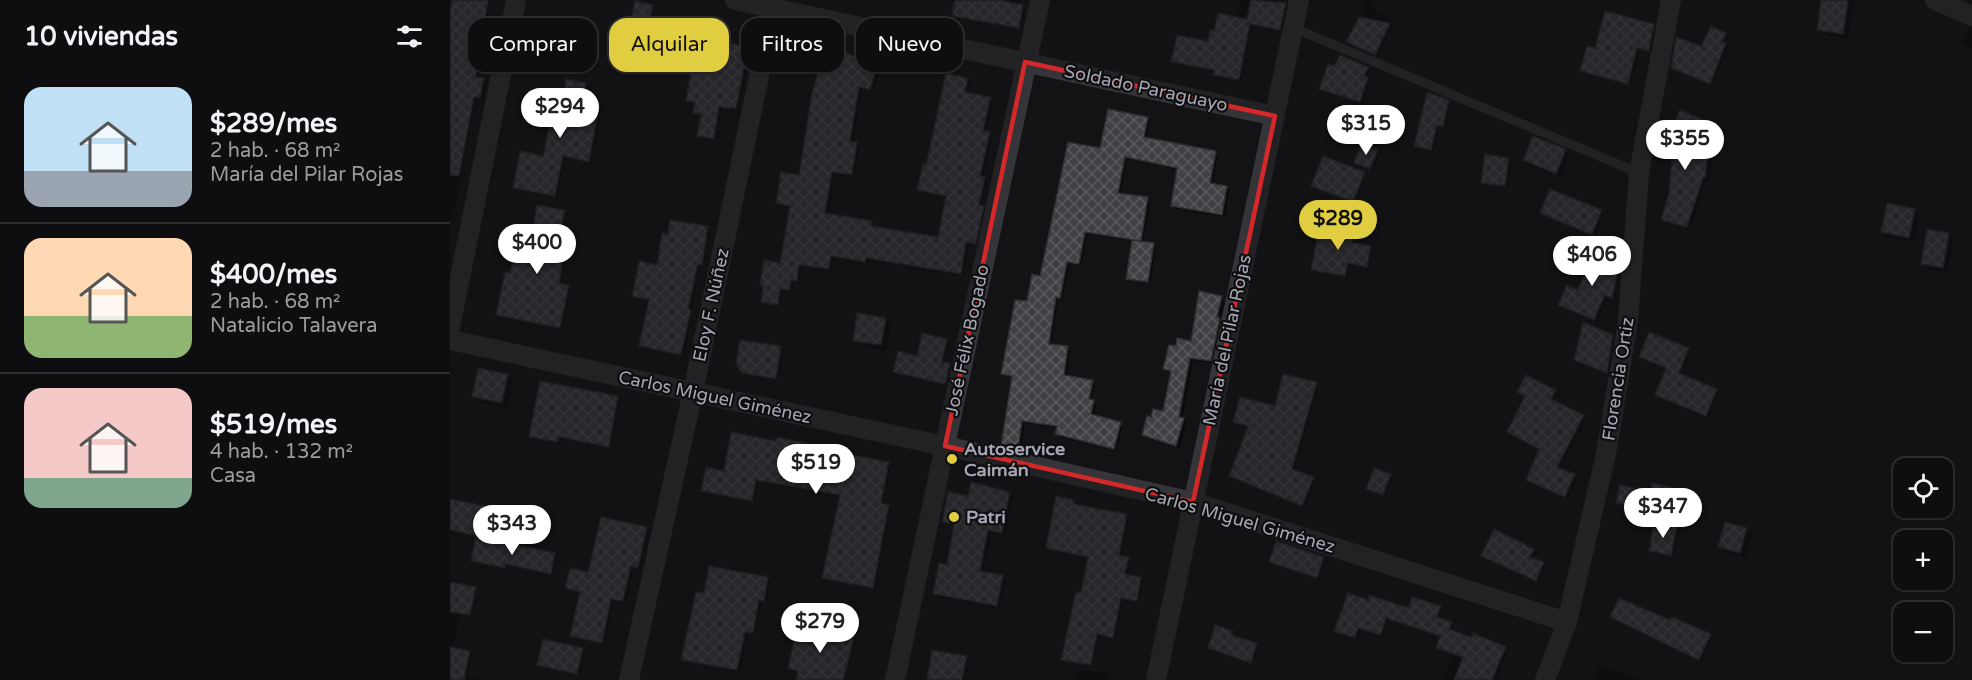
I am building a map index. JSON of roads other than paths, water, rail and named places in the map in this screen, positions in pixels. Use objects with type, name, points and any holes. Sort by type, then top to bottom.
[{"type":"street","points":[[450,327],[516,0]]},
{"type":"street","name":"Soldado Paraguayo","points":[[735,0],[774,4],[1025,62],[1275,116]]},
{"type":"street","name":"José Félix Bogado","points":[[895,680],[1040,0]]},
{"type":"street","name":"María del Pilar Rojas","points":[[1156,680],[1299,0]]},
{"type":"street","name":"Florencia Ortiz","points":[[1545,680],[1567,622],[1606,454],[1628,321],[1639,173],[1671,0]]},
{"type":"street","points":[[1935,0],[1972,16]]},
{"type":"street","name":"Eloy F. Núñez","points":[[629,680],[693,392],[774,4]]},
{"type":"street","name":"Carlos Miguel Giménez","points":[[450,340],[945,446],[1192,502],[1567,622]]},
{"type":"lane","points":[[1294,28],[1639,173]]},
{"type":"place","name":"Autoservice Caimán","points":[[952,459]]},
{"type":"place","name":"Patri","points":[[954,517]]}]
